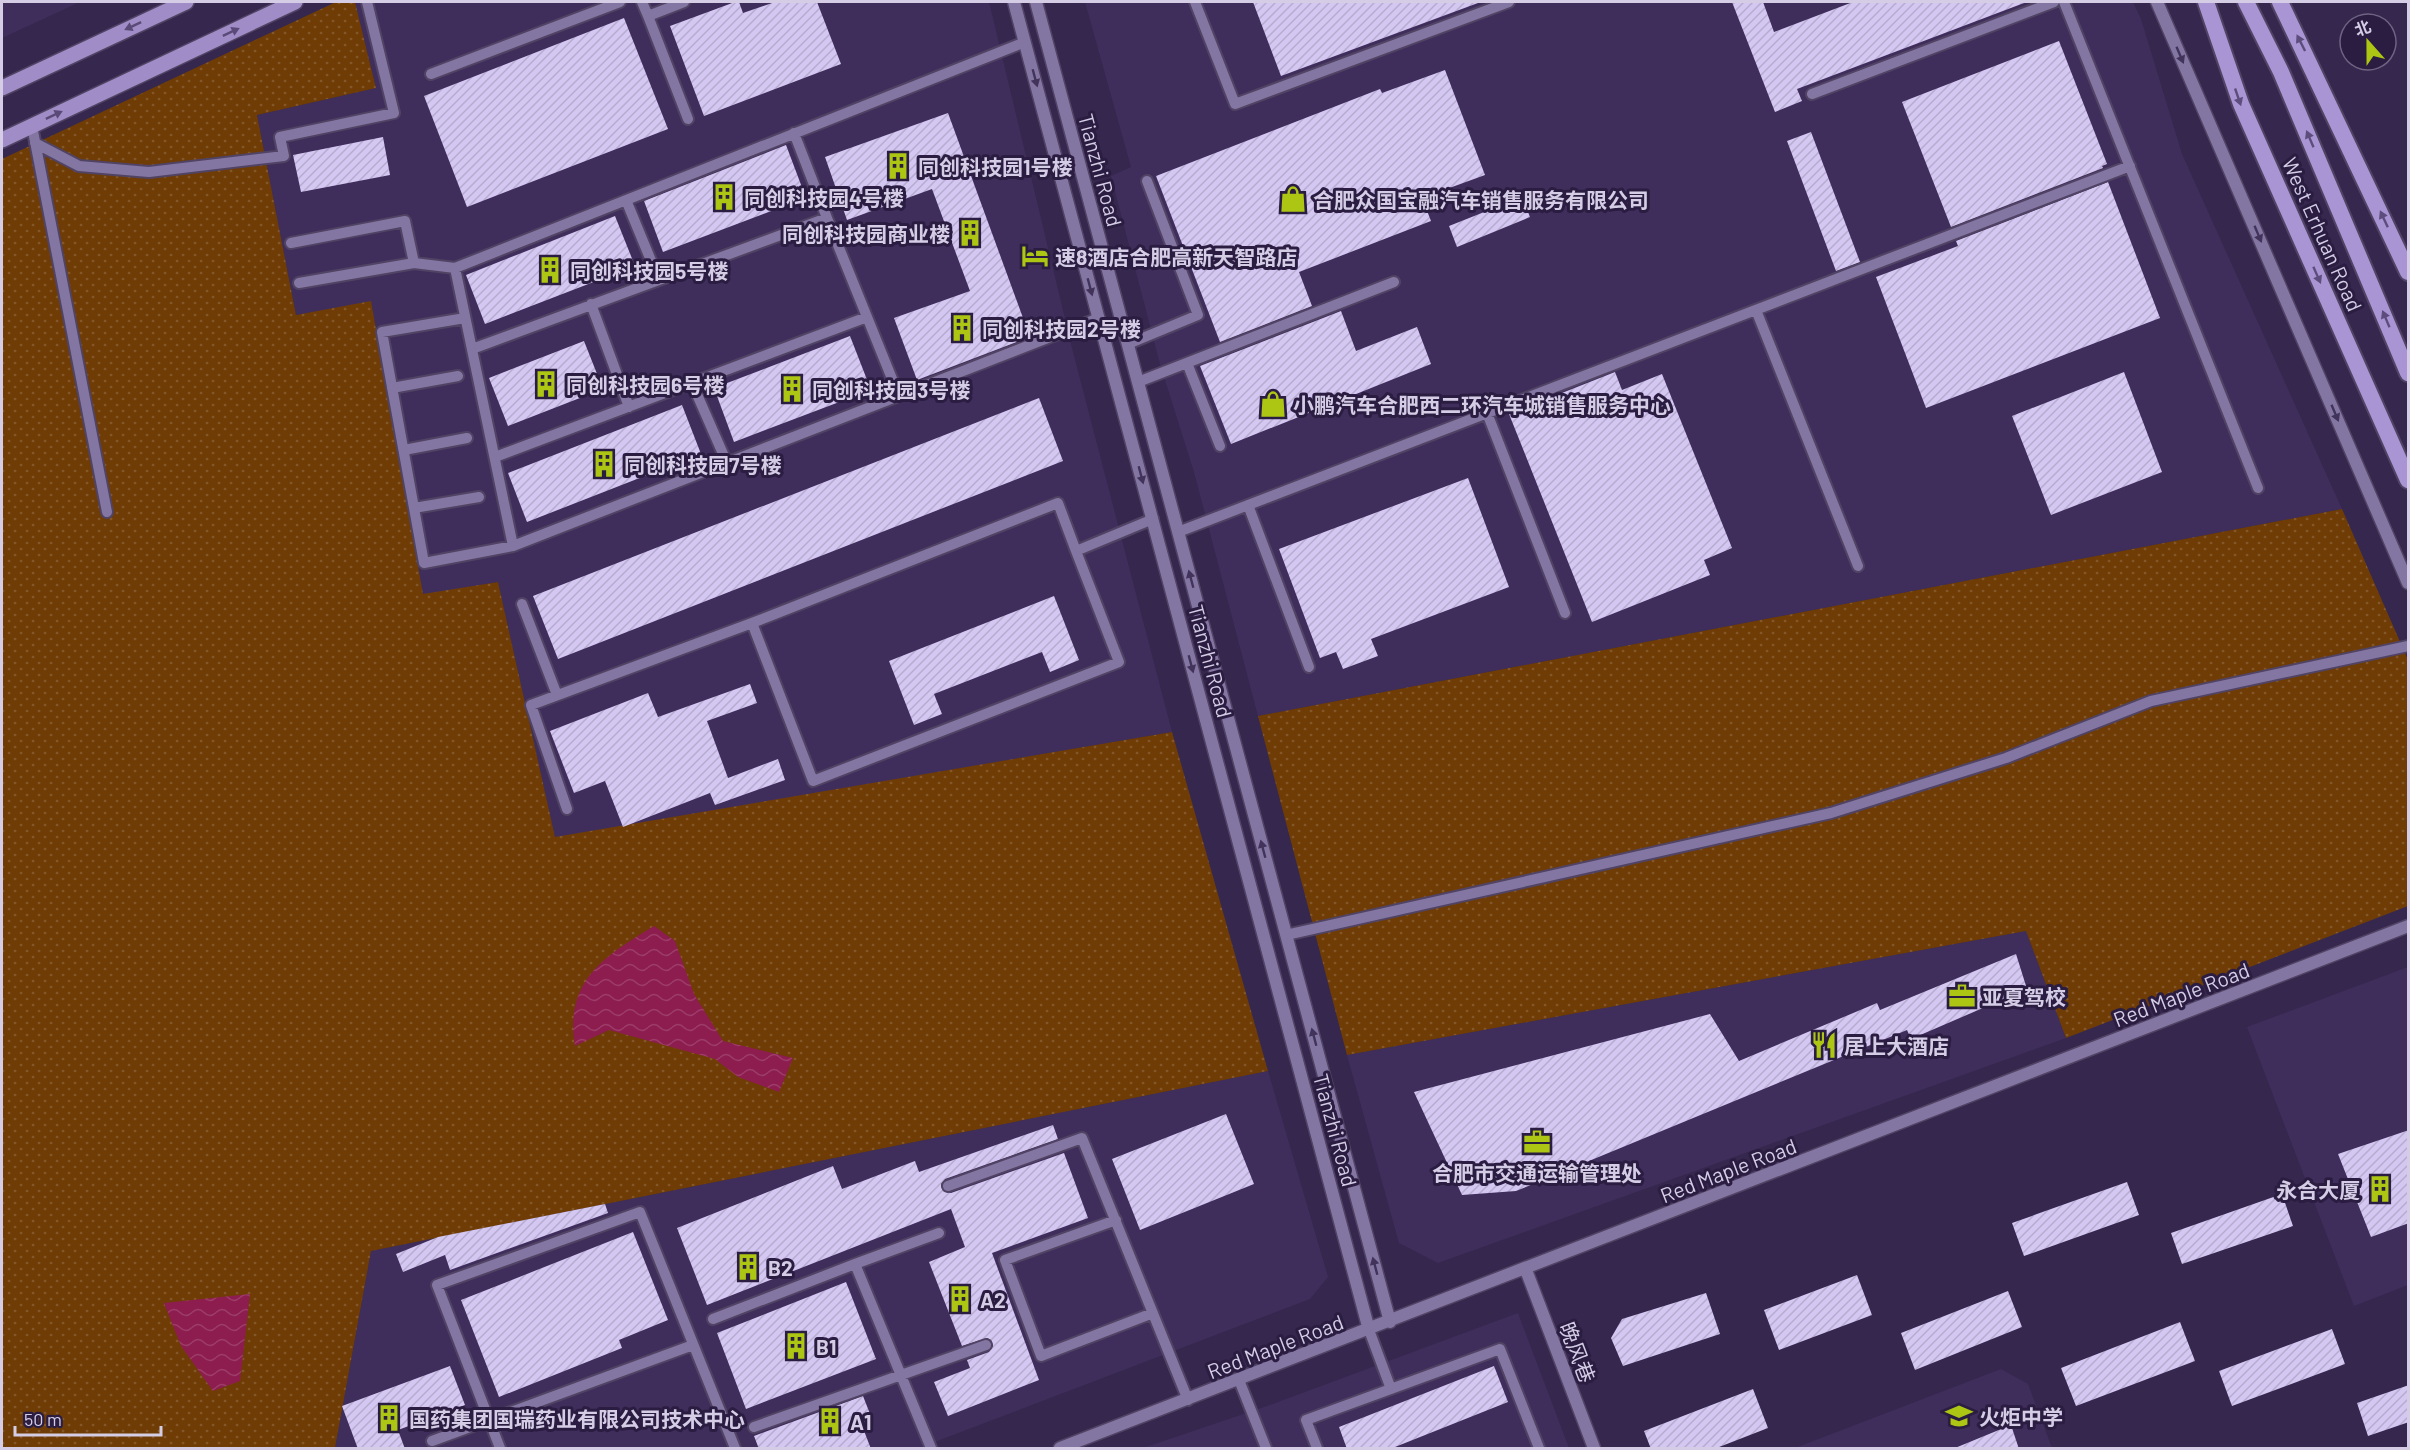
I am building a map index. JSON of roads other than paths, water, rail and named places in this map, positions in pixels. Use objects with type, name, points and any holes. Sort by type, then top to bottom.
[{"type":"highway","name":"West Erhuan Road","points":[[2206,2],[2241,104],[2409,480]]},
{"type":"highway","name":"West Erhuan Road","points":[[2246,2],[2281,72],[2409,372]]},
{"type":"highway","points":[[2260,2],[2281,72]]},
{"type":"highway","points":[[2280,2],[2409,272]]},
{"type":"main road","points":[[2,88],[186,2]]},
{"type":"main road","points":[[2,140],[295,2]]},
{"type":"street","name":"Tianzhi Road","points":[[1014,2],[1369,1330]]},
{"type":"street","name":"Tianzhi Road","points":[[1036,2],[1390,1322]]},
{"type":"street","points":[[2157,2],[2409,583]]},
{"type":"street","name":"Red Maple Road","points":[[1060,1449],[2409,927]]},
{"type":"street","name":"晚风巷","points":[[1526,1270],[1594,1449]]},
{"type":"lane","points":[[35,143],[80,166],[149,172],[284,156],[280,137],[394,113],[367,2]]},
{"type":"lane","points":[[431,74],[620,2]]},
{"type":"lane","points":[[642,2],[688,119]]},
{"type":"lane","points":[[648,16],[684,2]]},
{"type":"lane","points":[[1195,2],[1235,104],[1509,2]]},
{"type":"lane","points":[[1812,94],[2054,2]]},
{"type":"lane","points":[[2064,2],[2258,488]]},
{"type":"lane","points":[[299,283],[414,263],[455,268],[1025,42]]},
{"type":"lane","points":[[32,126],[107,512]]},
{"type":"lane","points":[[794,134],[899,396]]},
{"type":"lane","points":[[1178,532],[2130,166]]},
{"type":"lane","points":[[1128,344],[1198,315],[1148,181]]},
{"type":"lane","points":[[626,200],[659,280]]},
{"type":"lane","points":[[472,349],[826,218]]},
{"type":"lane","points":[[291,243],[405,221],[414,263]]},
{"type":"lane","points":[[455,268],[513,546]]},
{"type":"lane","points":[[1138,382],[1394,282]]},
{"type":"lane","points":[[591,304],[629,406]]},
{"type":"lane","points":[[1756,310],[1858,566]]},
{"type":"lane","points":[[495,457],[867,317]]},
{"type":"lane","points":[[465,318],[382,332],[424,563],[513,546],[1099,318]]},
{"type":"lane","points":[[1187,363],[1220,446]]},
{"type":"lane","points":[[392,388],[458,376]]},
{"type":"lane","points":[[693,383],[727,463]]},
{"type":"lane","points":[[1487,413],[1565,613]]},
{"type":"lane","points":[[404,450],[467,438]]},
{"type":"lane","points":[[414,508],[479,497]]},
{"type":"lane","points":[[567,809],[531,705],[752,623],[1058,503],[1119,662],[813,781],[752,623]]},
{"type":"lane","points":[[1248,505],[1309,667]]},
{"type":"lane","points":[[1076,551],[1153,519]]},
{"type":"lane","points":[[522,604],[557,695]]},
{"type":"lane","points":[[1286,935],[1831,813],[2006,758],[2151,701],[2409,646]]},
{"type":"lane","points":[[948,1186],[1083,1138],[1188,1400]]},
{"type":"lane","points":[[500,1449],[437,1285],[640,1212],[735,1449]]},
{"type":"lane","points":[[1116,1220],[1005,1260],[1041,1356],[1153,1313]]},
{"type":"lane","points":[[713,1319],[939,1233]]},
{"type":"lane","points":[[855,1264],[931,1449]]},
{"type":"lane","points":[[1369,1330],[1391,1389]]},
{"type":"lane","points":[[432,1441],[693,1345]]},
{"type":"lane","points":[[754,1427],[986,1345]]},
{"type":"lane","points":[[1317,1449],[1306,1420],[1500,1348],[1539,1449]]},
{"type":"lane","points":[[1239,1380],[1266,1449]]},
{"type":"water","points":[[654,926],[675,941],[694,994],[723,1041],[793,1058],[779,1092],[738,1077],[715,1059],[609,1030],[575,1046],[573,1023],[582,987],[592,972],[619,948]]},
{"type":"water","points":[[250,1294],[240,1381],[213,1391],[181,1346],[164,1303]]},
{"type":"place","name":"同创科技园1号楼","points":[[898,166]]},
{"type":"place","name":"同创科技园4号楼","points":[[724,197]]},
{"type":"place","name":"合肥众国宝融汽车销售服务有限公司","points":[[1293,199]]},
{"type":"place","name":"同创科技园商业楼","points":[[970,233]]},
{"type":"place","name":"速8酒店合肥高新天智路店","points":[[1035,256]]},
{"type":"place","name":"同创科技园5号楼","points":[[550,270]]},
{"type":"place","name":"同创科技园2号楼","points":[[962,328]]},
{"type":"place","name":"同创科技园6号楼","points":[[546,384]]},
{"type":"place","name":"同创科技园3号楼","points":[[792,389]]},
{"type":"place","name":"小鹏汽车合肥西二环汽车城销售服务中心","points":[[1273,404]]},
{"type":"place","name":"同创科技园7号楼","points":[[604,464]]},
{"type":"place","name":"亚夏驾校","points":[[1962,996]]},
{"type":"place","name":"居上大酒店","points":[[1824,1045]]},
{"type":"place","name":"合肥市交通运输管理处","points":[[1537,1142]]},
{"type":"place","name":"永合大厦","points":[[2380,1189]]},
{"type":"place","name":"B2","points":[[748,1267]]},
{"type":"place","name":"A2","points":[[960,1299]]},
{"type":"place","name":"B1","points":[[796,1346]]},
{"type":"place","name":"火炬中学","points":[[1959,1416]]},
{"type":"place","name":"国药集团国瑞药业有限公司技术中心","points":[[389,1418]]},
{"type":"place","name":"A1","points":[[830,1421]]}]
